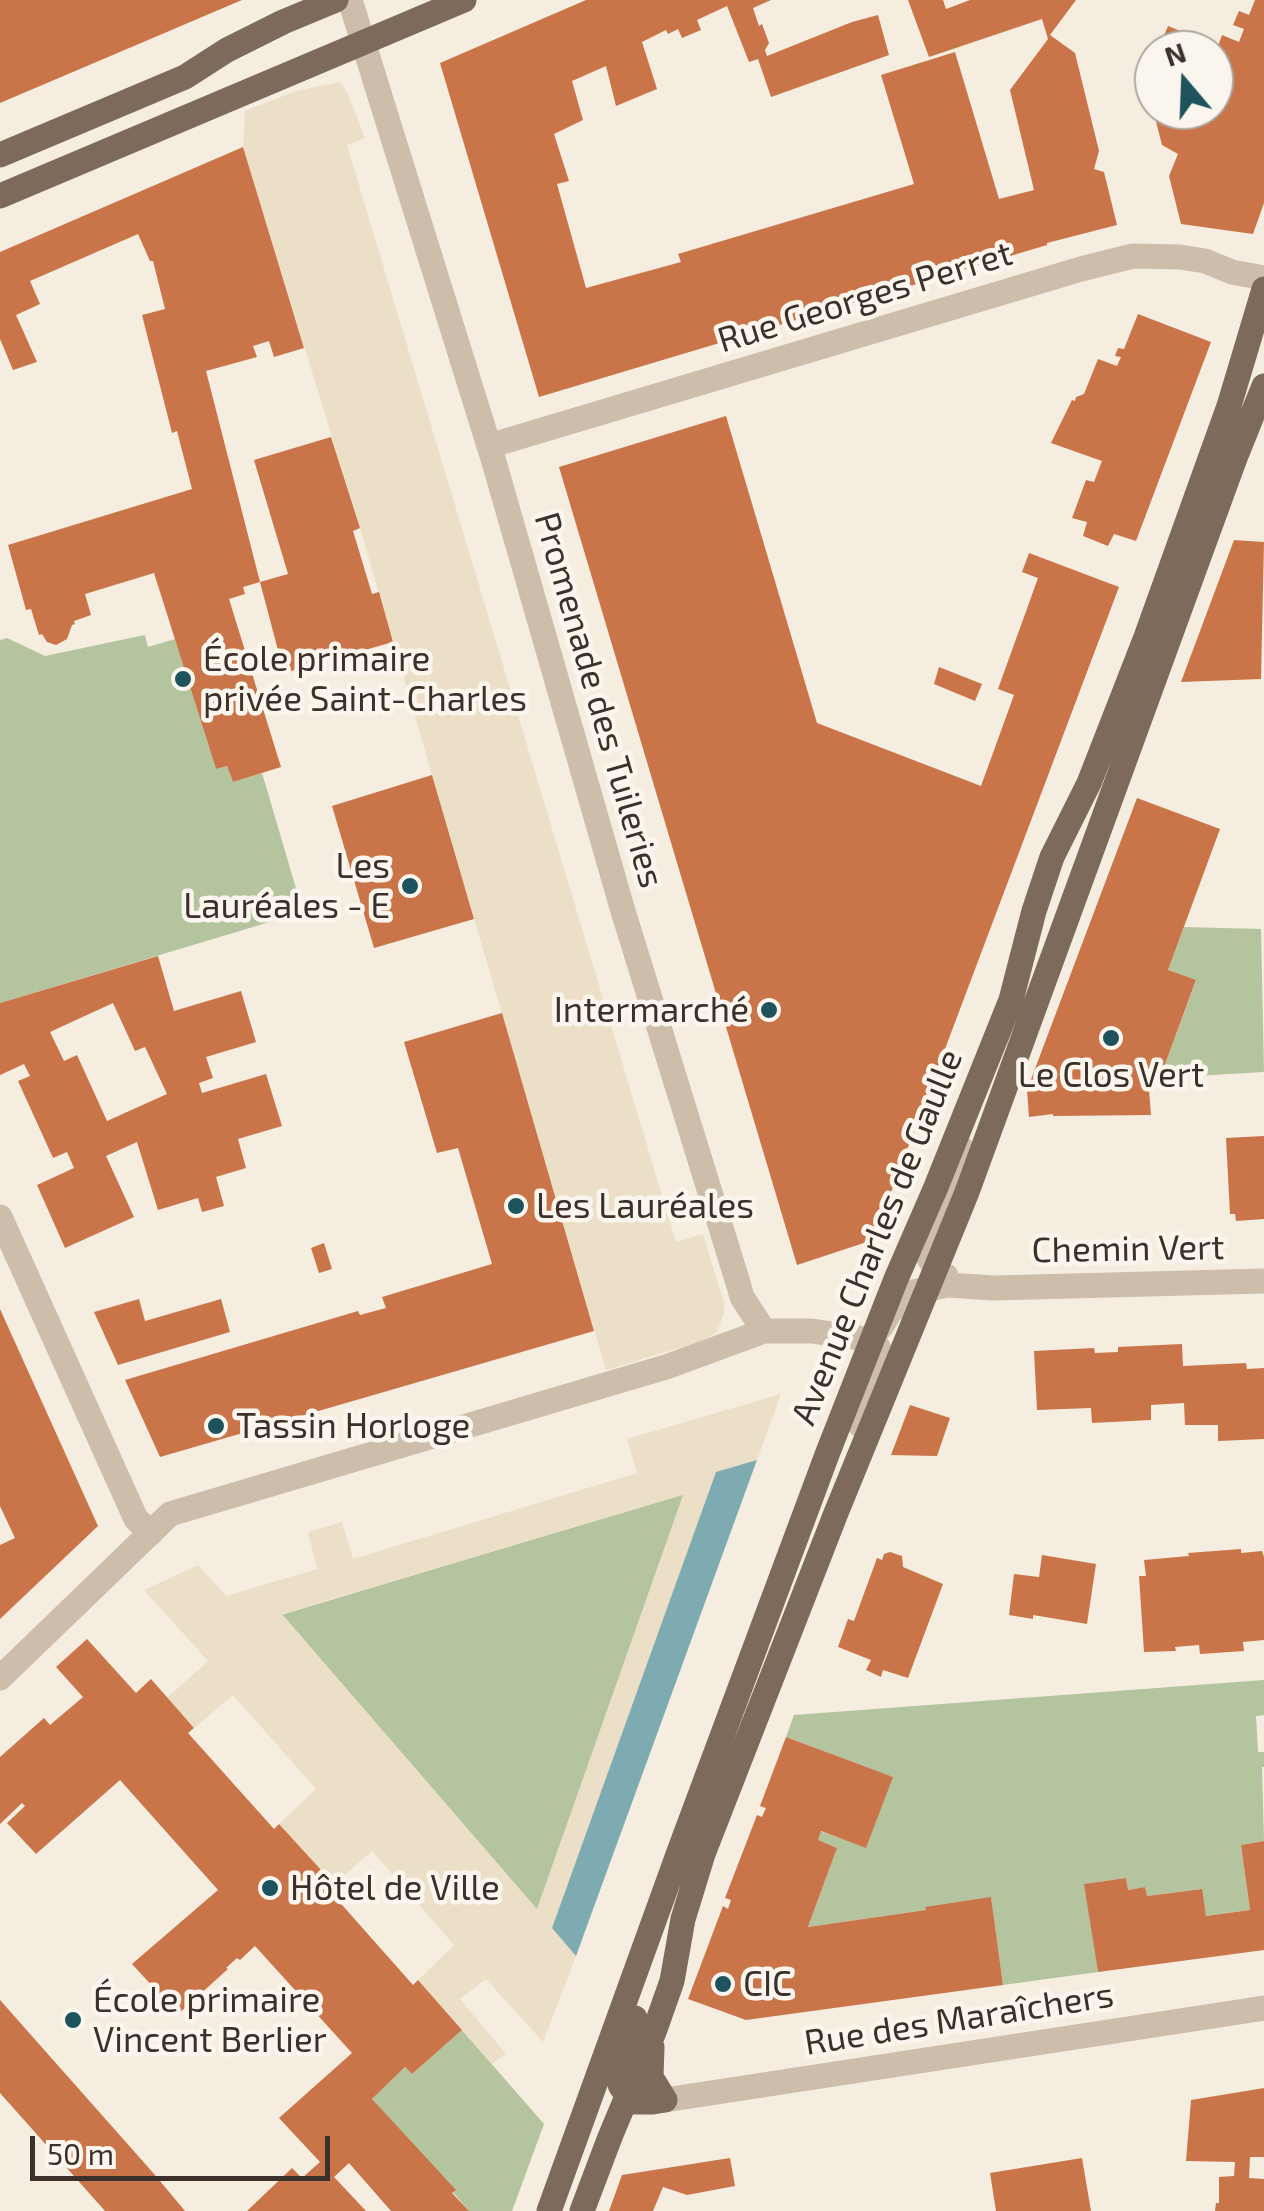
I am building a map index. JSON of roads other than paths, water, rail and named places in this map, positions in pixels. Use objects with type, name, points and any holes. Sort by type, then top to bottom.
[{"type":"main road","points":[[0,155],[185,77],[227,50],[336,0]]},
{"type":"main road","points":[[0,196],[464,0]]},
{"type":"main road","name":"Avenue Charles de Gaulle","points":[[549,2211],[814,1488],[1012,1000],[1052,857],[1089,783],[1146,637],[1229,406],[1264,289]]},
{"type":"main road","name":"Avenue Charles de Gaulle","points":[[582,2211],[672,1980],[683,1920],[703,1854],[836,1513],[938,1268],[1264,386]]},
{"type":"main road","points":[[654,2032],[650,2077],[665,2100],[632,2102],[620,2085],[626,2048],[668,1888]]},
{"type":"street","points":[[350,0],[364,42]]},
{"type":"street","name":"Promenade des Tuileries","points":[[364,42],[489,446],[623,910],[733,1268],[742,1297],[764,1332]]},
{"type":"street","name":"Rue Georges Perret","points":[[489,446],[1133,256],[1193,259],[1264,278]]},
{"type":"street","points":[[982,1286],[938,1268],[928,1256],[1012,1000]]},
{"type":"street","points":[[0,1217],[136,1519],[151,1533]]},
{"type":"street","points":[[873,1340],[890,1312],[938,1268]]},
{"type":"street","name":"Chemin Vert","points":[[938,1268],[948,1285],[1264,1280]]},
{"type":"street","points":[[0,1678],[170,1514],[680,1363],[764,1332],[812,1331],[873,1340],[879,1349],[880,1370],[836,1513]]},
{"type":"street","name":"Rue des Maraîchers","points":[[665,2100],[1264,2008]]},
{"type":"water","points":[[757,1460],[576,1956],[552,1928],[716,1472]]},
{"type":"place","name":"École primaire privée Saint-Charles","points":[[183,679]]},
{"type":"place","name":"Les Lauréales - E","points":[[410,886]]},
{"type":"place","name":"Intermarché","points":[[769,1010]]},
{"type":"place","name":"Le Clos Vert","points":[[1111,1038]]},
{"type":"place","name":"Les Lauréales","points":[[516,1206]]},
{"type":"place","name":"Tassin Horloge","points":[[216,1426]]},
{"type":"place","name":"Hôtel de Ville","points":[[270,1888]]},
{"type":"place","name":"CIC","points":[[723,1984]]},
{"type":"place","name":"École primaire Vincent Berlier","points":[[73,2020]]}]
